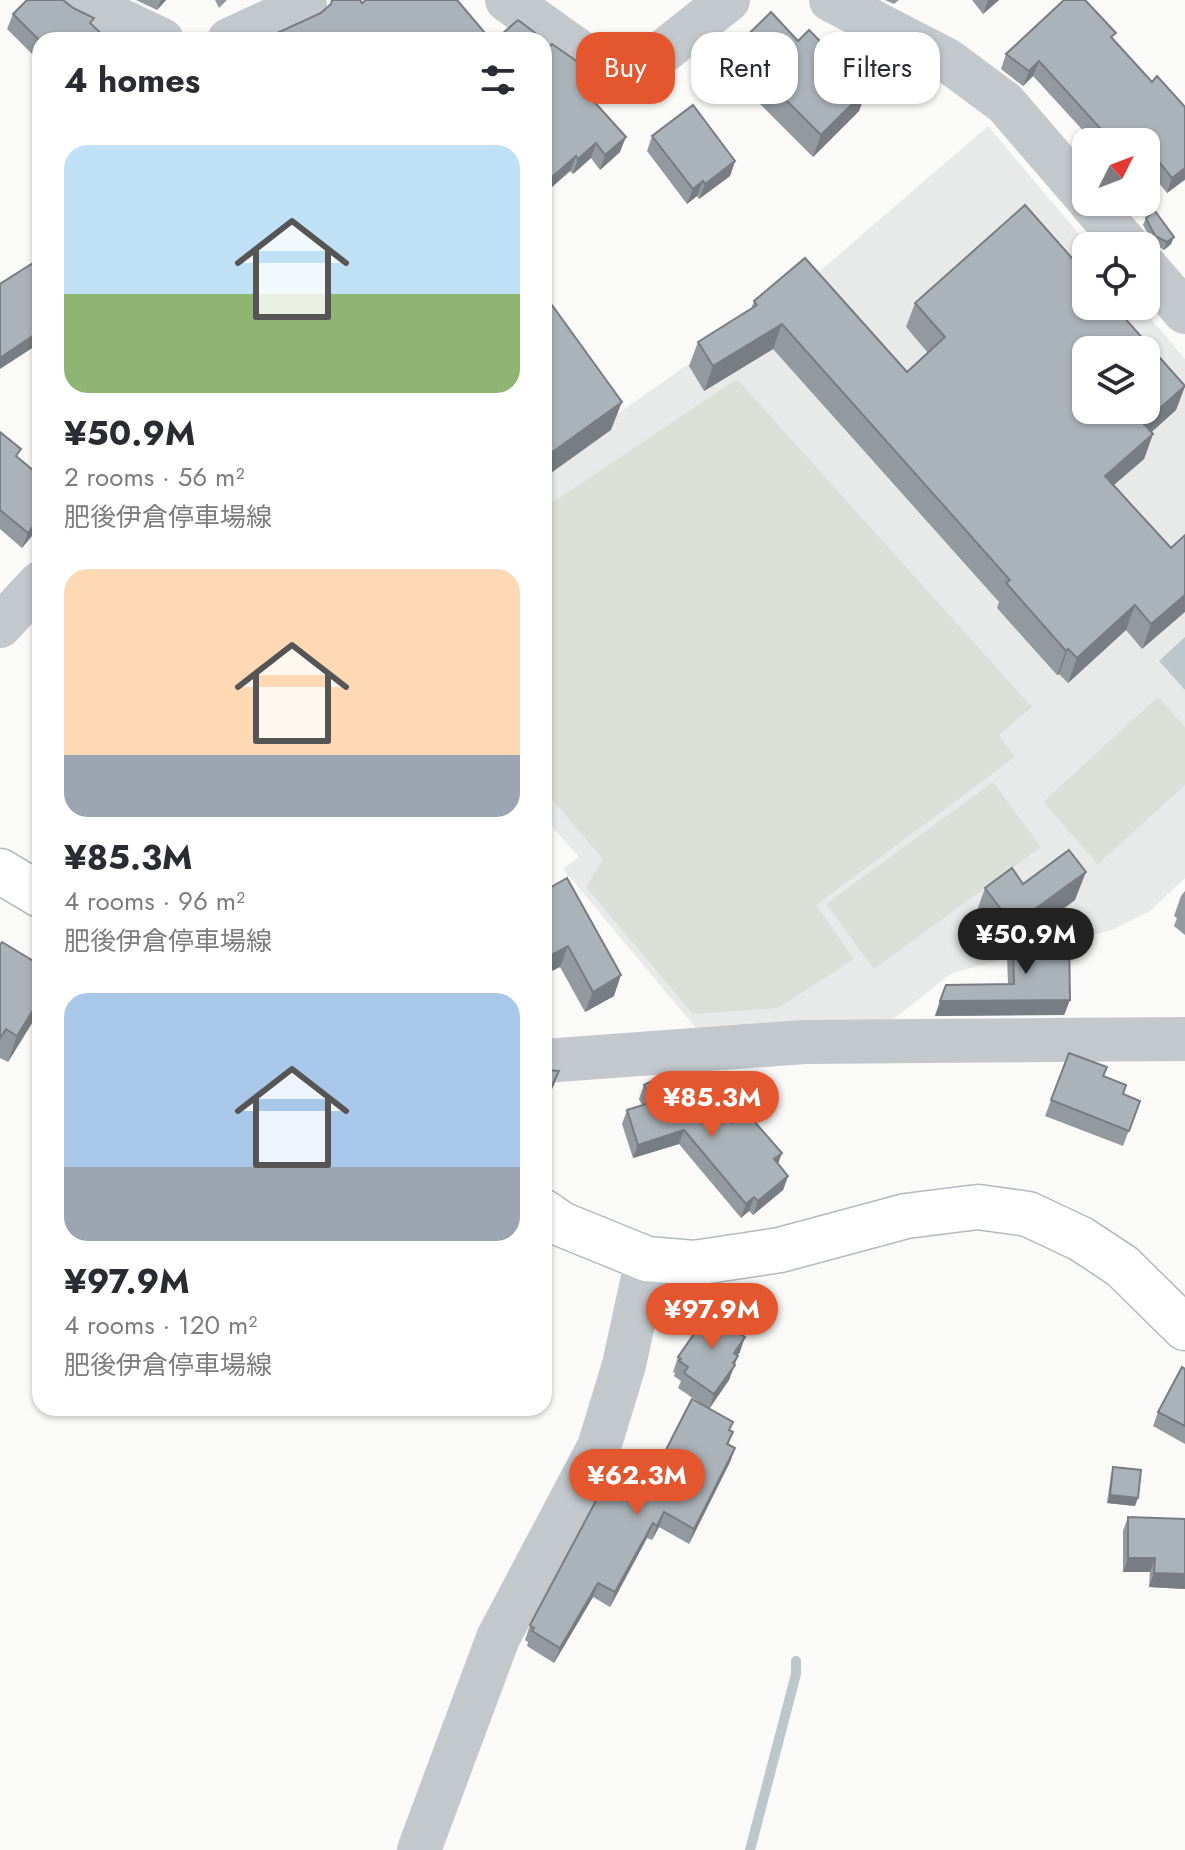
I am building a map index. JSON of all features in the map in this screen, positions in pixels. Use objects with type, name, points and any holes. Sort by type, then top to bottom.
[{"type":"main road","points":[[0,871],[32,890]]},
{"type":"main road","points":[[552,1218],[647,1259],[694,1263],[780,1250],[906,1216],[978,1207],[1028,1214],[1081,1239],[1122,1266],[1185,1328]]},
{"type":"street","points":[[78,0],[145,32]]},
{"type":"street","points":[[507,0],[552,32]]},
{"type":"street","points":[[552,32],[591,60],[640,70],[728,0]]},
{"type":"street","points":[[831,0],[947,60],[1005,103],[1072,181]]},
{"type":"street","points":[[246,32],[311,2]]},
{"type":"street","points":[[1102,216],[1116,232]]},
{"type":"street","points":[[1160,283],[1185,312]]},
{"type":"street","points":[[0,626],[32,592]]},
{"type":"street","points":[[552,1060],[804,1042],[1185,1039]]},
{"type":"street","points":[[419,1850],[498,1638],[599,1447],[624,1365],[647,1259]]},
{"type":"shaded area","points":[[988,126],[1077,232],[1072,232],[1072,320],[1152,320],[1185,359],[1185,878],[1150,911],[1112,930],[952,973],[877,1032],[700,1033],[563,869],[579,857],[552,827],[552,326],[612,418],[820,271]]},
{"type":"shaded area","points":[[737,379],[1032,707],[999,735],[1015,757],[816,905],[854,959],[778,1008],[693,1014],[586,887],[603,859],[552,799],[552,503]]},
{"type":"shaded area","points":[[1185,637],[1185,690],[1159,661]]},
{"type":"shaded area","points":[[1158,697],[1185,727],[1185,785],[1098,864],[1043,802]]},
{"type":"shaded area","points":[[993,782],[1041,847],[874,969],[826,904]]},
{"type":"building","points":[[27,0],[63,0],[94,18],[90,23],[100,32],[32,33],[13,14]]},
{"type":"building","points":[[332,0],[360,0],[362,3],[366,0],[457,0],[484,32],[279,32],[321,13]]},
{"type":"building","points":[[1064,0],[1085,0],[1116,33],[1111,37],[1152,82],[1157,76],[1185,107],[1185,168],[1172,178],[1160,163],[1160,128],[1100,128],[1039,61],[1029,71],[1006,54]]},
{"type":"building","points":[[771,12],[790,32],[750,32]]},
{"type":"building","points":[[518,20],[534,32],[504,32]]},
{"type":"building","points":[[809,30],[814,35],[814,104],[852,104],[821,135],[790,104],[798,104],[798,41]]},
{"type":"building","points":[[552,44],[576,61],[576,104],[596,104],[626,137],[605,155],[596,143],[578,159],[576,156],[552,177]]},
{"type":"building","points":[[693,105],[735,161],[705,184],[703,181],[693,189],[652,136]]},
{"type":"building","points":[[1025,205],[1072,258],[1072,320],[1126,320],[1141,336],[1072,336],[1072,424],[1144,424],[1153,434],[1105,476],[1171,548],[1185,535],[1185,595],[1151,624],[1135,605],[1077,658],[1068,649],[1066,651],[1006,583],[1010,580],[782,324],[713,366],[698,342],[757,305],[754,301],[805,258],[907,372],[945,337],[915,303]]},
{"type":"building","points":[[1159,216],[1174,237],[1167,242],[1160,238],[1160,232],[1153,232],[1146,218]]},
{"type":"building","points":[[32,264],[32,336],[0,358],[0,284]]},
{"type":"building","points":[[552,305],[622,402],[552,452]]},
{"type":"building","points":[[1160,358],[1185,386],[1160,408]]},
{"type":"building","points":[[0,432],[21,449],[16,456],[32,469],[32,528],[28,533],[0,510]]},
{"type":"building","points":[[1069,850],[1086,872],[1013,925],[985,888],[1012,868],[1023,884]]},
{"type":"building","points":[[567,878],[621,975],[593,992],[568,946],[552,955],[552,886]]},
{"type":"building","points":[[1069,939],[1070,1000],[940,1001],[946,985],[1014,984],[1013,941]]},
{"type":"building","points":[[2,942],[32,960],[32,1012],[17,1036],[6,1029],[0,1038]]},
{"type":"building","points":[[1069,1053],[1107,1067],[1103,1076],[1126,1085],[1123,1094],[1140,1101],[1129,1131],[1051,1100]]},
{"type":"building","points":[[552,1071],[559,1071],[552,1086]]},
{"type":"building","points":[[667,1073],[690,1115],[710,1098],[732,1123],[745,1111],[782,1153],[774,1159],[788,1176],[758,1201],[754,1197],[746,1204],[684,1130],[638,1145],[627,1110],[653,1102],[644,1085]]},
{"type":"building","points":[[712,1308],[742,1328],[739,1333],[745,1337],[734,1353],[738,1356],[733,1363],[735,1365],[714,1394],[684,1373],[688,1367],[678,1357]]},
{"type":"building","points":[[1182,1367],[1185,1369],[1185,1426],[1158,1412]]},
{"type":"building","points":[[692,1399],[733,1422],[729,1430],[733,1432],[727,1444],[735,1448],[694,1529],[664,1512],[657,1526],[653,1523],[615,1592],[598,1583],[560,1648],[532,1631],[534,1628],[530,1625],[616,1463],[650,1481]]},
{"type":"building","points":[[1113,1467],[1141,1470],[1138,1498],[1110,1495]]},
{"type":"building","points":[[1128,1517],[1185,1519],[1185,1574],[1154,1573],[1155,1558],[1128,1558]]},
{"type":"waterway","points":[[750,1850],[796,1674],[796,1661]]}]
